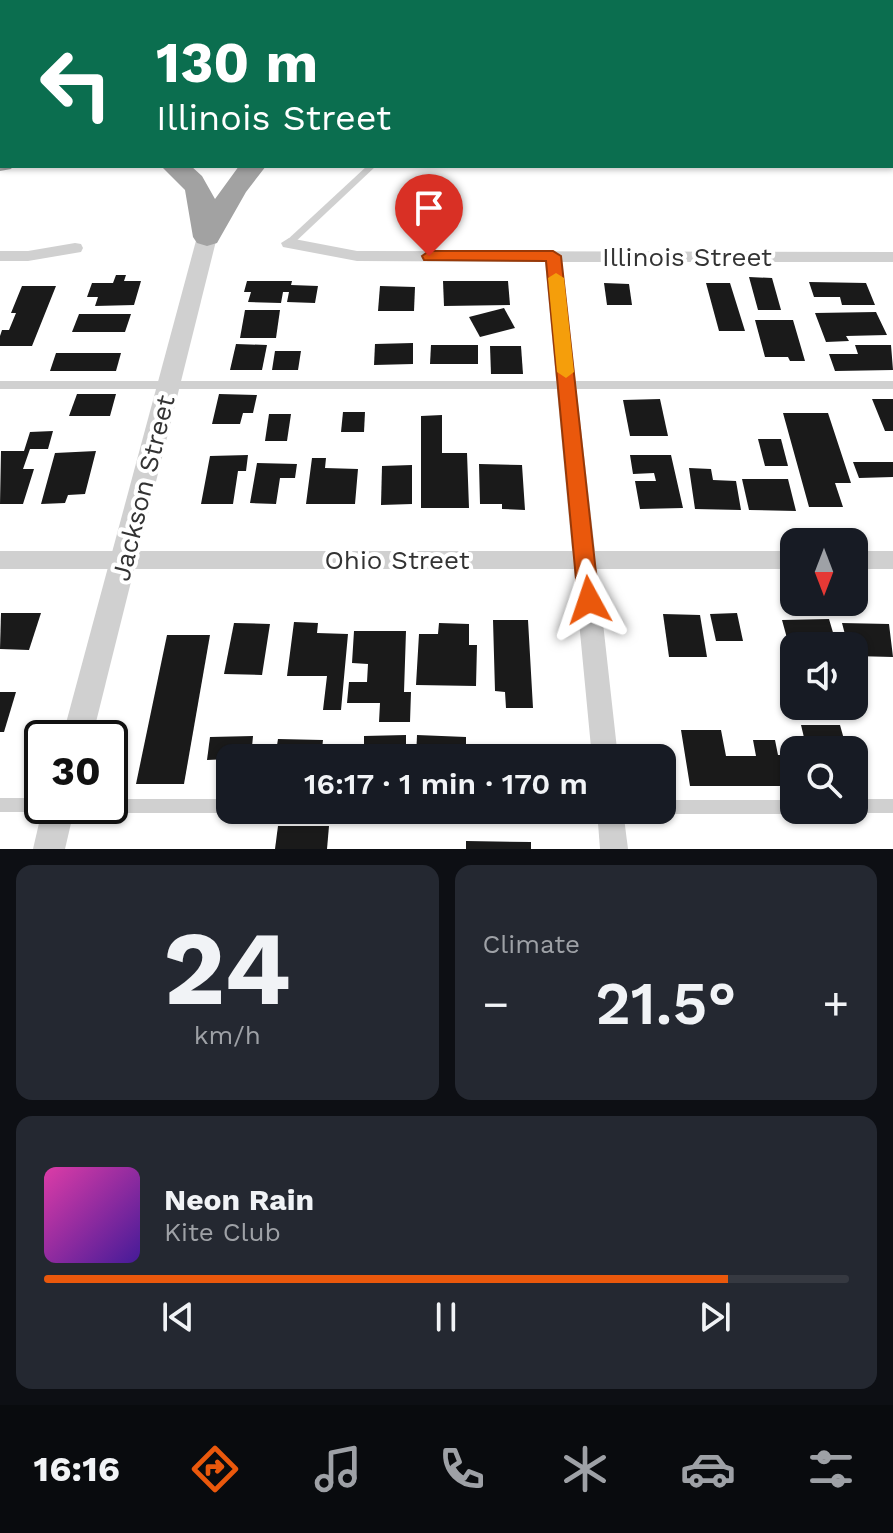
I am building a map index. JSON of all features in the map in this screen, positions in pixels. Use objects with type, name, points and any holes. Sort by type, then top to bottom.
[{"type":"highway","points":[[177,168],[191,178],[202,193],[207,208],[207,237]]},
{"type":"highway","points":[[207,237],[234,190],[251,168]]},
{"type":"street","name":"Jackson Street","points":[[82,720],[207,237]]},
{"type":"street","name":"Illinois Street","points":[[289,243],[357,256],[893,257]]},
{"type":"street","points":[[0,256],[28,256],[75,248]]},
{"type":"street","points":[[553,256],[604,744]]},
{"type":"street","name":"Ohio Street","points":[[0,560],[780,560]]},
{"type":"street","points":[[868,560],[893,560]]},
{"type":"street","points":[[49,849],[55,824]]},
{"type":"street","points":[[611,824],[614,849]]},
{"type":"lane","points":[[289,243],[370,168]]},
{"type":"lane","points":[[0,385],[893,385]]},
{"type":"lane","points":[[0,805],[24,805]]},
{"type":"lane","points":[[128,806],[216,806]]},
{"type":"lane","points":[[868,806],[893,806]]},
{"type":"lane","points":[[676,807],[780,807]]},
{"type":"building","points":[[116,275],[126,275],[124,281],[141,281],[134,305],[95,306],[98,297],[87,297],[92,283],[113,283]]},
{"type":"building","points":[[749,277],[772,278],[781,310],[758,310]]},
{"type":"building","points":[[247,281],[292,281],[291,285],[318,286],[315,303],[287,302],[289,292],[283,292],[281,303],[248,302],[251,292],[244,292]]},
{"type":"building","points":[[443,281],[508,281],[510,305],[444,306]]},
{"type":"building","points":[[809,282],[866,283],[875,305],[842,305],[840,297],[814,297]]},
{"type":"building","points":[[604,283],[629,284],[632,305],[607,305]]},
{"type":"building","points":[[706,283],[730,283],[745,331],[719,331]]},
{"type":"building","points":[[22,286],[56,286],[32,346],[0,346],[2,330],[9,330],[16,313],[11,313]]},
{"type":"building","points":[[380,286],[415,287],[414,311],[378,311]]},
{"type":"building","points":[[504,308],[515,328],[480,337],[469,317]]},
{"type":"building","points":[[245,310],[280,310],[276,338],[240,338]]},
{"type":"building","points":[[876,312],[887,335],[846,336],[849,341],[826,342],[815,313]]},
{"type":"building","points":[[79,314],[131,314],[125,332],[72,332]]},
{"type":"building","points":[[755,320],[793,320],[805,361],[765,357]]},
{"type":"building","points":[[413,343],[413,364],[374,365],[375,344]]},
{"type":"building","points":[[236,344],[267,345],[262,370],[230,370]]},
{"type":"building","points":[[431,345],[478,345],[478,364],[430,364]]},
{"type":"building","points":[[855,345],[891,345],[893,370],[835,371],[829,354],[858,354]]},
{"type":"building","points":[[490,346],[521,346],[523,374],[491,374]]},
{"type":"building","points":[[275,351],[301,351],[298,370],[272,370]]},
{"type":"building","points":[[56,353],[121,353],[116,371],[50,371]]},
{"type":"building","points":[[77,394],[116,394],[110,416],[69,416]]},
{"type":"building","points":[[219,394],[257,395],[253,413],[243,413],[240,424],[212,424]]},
{"type":"building","points":[[660,399],[668,436],[630,436],[623,400]]},
{"type":"building","points":[[872,399],[893,399],[893,431],[885,431]]},
{"type":"building","points":[[343,412],[365,412],[364,432],[341,432]]},
{"type":"building","points":[[783,413],[828,413],[851,483],[835,483],[843,507],[809,507]]},
{"type":"building","points":[[269,414],[291,414],[287,441],[265,441]]},
{"type":"building","points":[[442,415],[442,453],[467,453],[469,508],[421,508],[421,416]]},
{"type":"building","points":[[53,431],[48,449],[30,449],[23,469],[34,469],[23,504],[0,504],[1,451],[24,451],[30,432]]},
{"type":"building","points":[[758,439],[781,439],[788,466],[765,466]]},
{"type":"building","points":[[96,451],[85,494],[68,495],[65,503],[41,504],[55,453]]},
{"type":"building","points":[[248,455],[246,471],[238,471],[233,504],[201,504],[210,456]]},
{"type":"building","points":[[630,455],[671,455],[683,508],[640,509],[635,481],[656,481],[654,473],[633,474]]},
{"type":"building","points":[[312,458],[326,458],[325,468],[358,469],[355,504],[306,504]]},
{"type":"building","points":[[853,462],[893,462],[893,477],[859,478]]},
{"type":"building","points":[[257,463],[297,464],[295,478],[280,478],[276,504],[250,503]]},
{"type":"building","points":[[479,464],[522,465],[525,510],[502,509],[502,504],[480,504]]},
{"type":"building","points":[[412,465],[412,504],[381,505],[382,466]]},
{"type":"building","points":[[689,468],[711,469],[713,480],[736,481],[741,510],[695,509]]},
{"type":"building","points":[[742,479],[788,479],[796,511],[749,510]]},
{"type":"building","points":[[1,613],[41,613],[29,650],[0,649]]},
{"type":"building","points":[[737,613],[743,641],[716,641],[710,614]]},
{"type":"building","points":[[663,614],[700,615],[707,657],[669,657]]},
{"type":"building","points":[[829,619],[833,632],[785,632],[782,620]]},
{"type":"building","points":[[493,620],[528,620],[533,708],[506,708],[505,692],[495,691]]},
{"type":"building","points":[[294,622],[318,623],[317,633],[348,634],[341,710],[323,710],[327,676],[287,676]]},
{"type":"building","points":[[234,623],[270,624],[262,675],[224,674]]},
{"type":"building","points":[[439,623],[469,624],[469,645],[477,645],[476,686],[416,685],[419,634],[438,634]]},
{"type":"building","points":[[842,623],[889,624],[893,657],[868,656],[868,632],[844,632]]},
{"type":"building","points":[[354,631],[406,631],[404,692],[411,692],[410,722],[379,722],[380,703],[347,703],[349,682],[367,682],[368,664],[352,663]]},
{"type":"building","points":[[167,635],[210,635],[184,784],[136,784]]},
{"type":"building","points":[[0,692],[16,692],[4,732],[0,732]]},
{"type":"building","points":[[801,725],[840,725],[843,736],[804,736]]},
{"type":"building","points":[[681,730],[721,730],[726,756],[756,756],[753,740],[775,740],[780,755],[780,786],[690,786]]},
{"type":"building","points":[[406,735],[406,744],[364,744],[364,736]]},
{"type":"building","points":[[417,735],[466,737],[466,744],[417,744]]},
{"type":"building","points":[[253,736],[252,744],[216,744],[216,760],[207,760],[210,737]]},
{"type":"building","points":[[278,739],[323,740],[323,744],[277,744]]},
{"type":"building","points":[[278,826],[329,826],[327,849],[275,849]]},
{"type":"building","points":[[466,841],[531,842],[531,849],[466,849]]},
{"type":"slow traffic","points":[[556,278],[566,372]]},
{"type":"route","points":[[429,256],[553,256],[589,600]]}]
